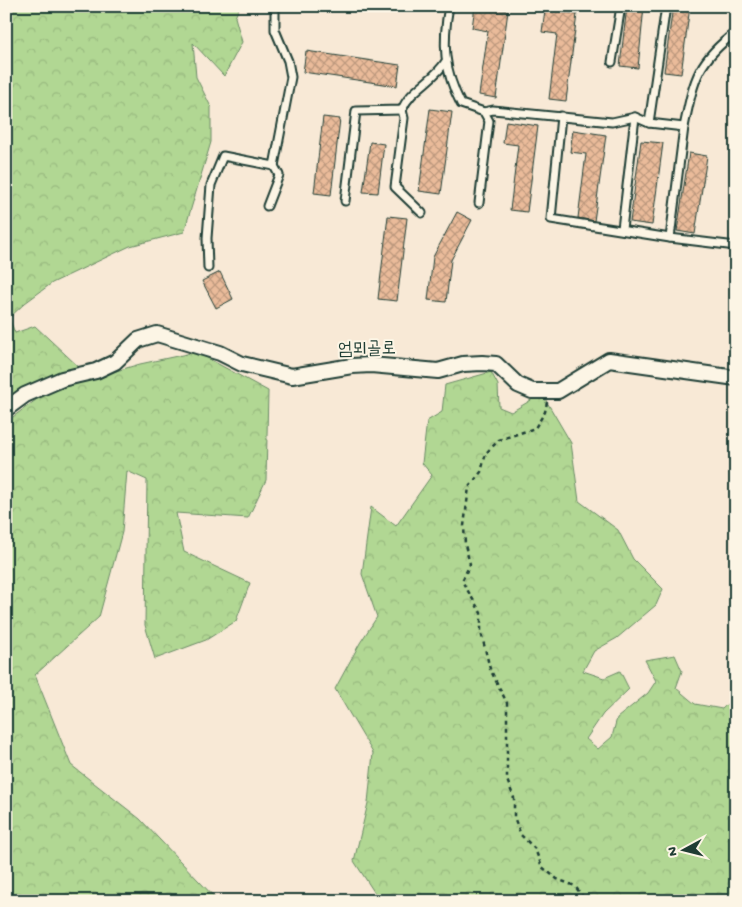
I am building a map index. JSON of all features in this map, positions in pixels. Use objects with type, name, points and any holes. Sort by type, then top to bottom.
[{"type":"street","name":"엄뫼골로","points":[[6,410],[25,395],[62,379],[96,371],[115,362],[138,340],[157,334],[220,353],[242,364],[292,376],[352,366],[371,365],[438,371],[462,364],[482,363],[496,364],[518,385],[532,391],[558,391],[609,360],[736,378]]},
{"type":"lane","points":[[267,206],[279,175],[274,166],[291,77],[288,61],[275,30],[275,6]]},
{"type":"lane","points":[[449,6],[445,31],[446,61],[450,82],[461,104],[484,112],[493,110],[612,122],[635,117],[649,123],[684,127]]},
{"type":"lane","points":[[612,62],[621,6]]},
{"type":"lane","points":[[649,123],[666,6]]},
{"type":"lane","points":[[670,238],[684,127],[696,76],[704,60],[717,46],[736,32]]},
{"type":"lane","points":[[422,213],[395,187],[404,118],[402,110],[406,99],[442,69],[446,61]]},
{"type":"lane","points":[[345,201],[356,111],[402,110]]},
{"type":"lane","points":[[479,203],[489,122],[484,112]]},
{"type":"lane","points":[[561,116],[551,219],[670,238],[736,246]]},
{"type":"lane","points":[[622,229],[635,117]]},
{"type":"lane","points":[[208,268],[207,238],[211,185],[223,156],[274,166]]},
{"type":"path","points":[[548,391],[545,412],[535,428],[499,440],[486,453],[481,472],[469,487],[464,526],[470,564],[462,581],[481,614],[481,632],[490,669],[507,703],[507,780],[514,798],[514,817],[522,835],[535,849],[542,868],[557,879],[575,886],[586,901]]},
{"type":"green space","points":[[6,6],[240,6],[235,17],[242,42],[224,76],[193,43],[196,77],[211,107],[211,142],[184,232],[130,246],[52,283],[25,303],[9,318],[15,333],[35,326],[81,369],[6,403]]},
{"type":"green space","points":[[196,352],[268,391],[266,480],[248,518],[176,513],[184,552],[250,583],[236,621],[206,640],[155,659],[145,625],[147,480],[127,471],[122,532],[99,617],[35,675],[71,765],[140,819],[218,901],[72,902],[42,901],[6,894],[6,422],[48,391],[140,364]]},
{"type":"green space","points":[[491,372],[498,385],[499,407],[511,412],[533,399],[544,397],[571,443],[579,501],[618,530],[633,559],[663,589],[656,605],[617,638],[594,651],[583,671],[604,678],[620,671],[629,689],[603,714],[586,739],[598,749],[612,737],[617,718],[648,693],[656,681],[645,660],[675,655],[682,671],[676,688],[695,704],[722,709],[736,696],[736,901],[375,901],[378,898],[354,861],[368,803],[373,753],[335,689],[360,643],[377,617],[362,574],[371,507],[396,526],[432,475],[422,463],[427,421],[442,412],[445,385]]},
{"type":"building","points":[[475,6],[508,11],[496,98],[479,95],[488,31],[472,28]]},
{"type":"building","points":[[627,6],[644,6],[638,68],[620,66]]},
{"type":"building","points":[[673,6],[690,6],[681,74],[664,72]]},
{"type":"building","points":[[545,10],[577,14],[566,101],[549,99],[557,34],[542,32]]},
{"type":"building","points":[[306,51],[400,65],[397,86],[303,72]]},
{"type":"building","points":[[430,109],[452,112],[441,194],[419,191]]},
{"type":"building","points":[[323,117],[340,119],[331,195],[314,193]]},
{"type":"building","points":[[506,121],[538,126],[527,212],[510,210],[518,145],[503,143]]},
{"type":"building","points":[[573,130],[606,135],[594,221],[578,218],[586,154],[570,152]]},
{"type":"building","points":[[641,141],[663,143],[652,225],[630,222]]},
{"type":"building","points":[[370,142],[384,144],[378,193],[363,192]]},
{"type":"building","points":[[689,153],[707,156],[695,234],[677,231]]},
{"type":"building","points":[[457,212],[472,220],[451,260],[446,302],[428,300],[433,257]]},
{"type":"building","points":[[388,216],[407,218],[397,301],[378,299]]},
{"type":"building","points":[[220,272],[233,299],[216,308],[202,281]]}]
